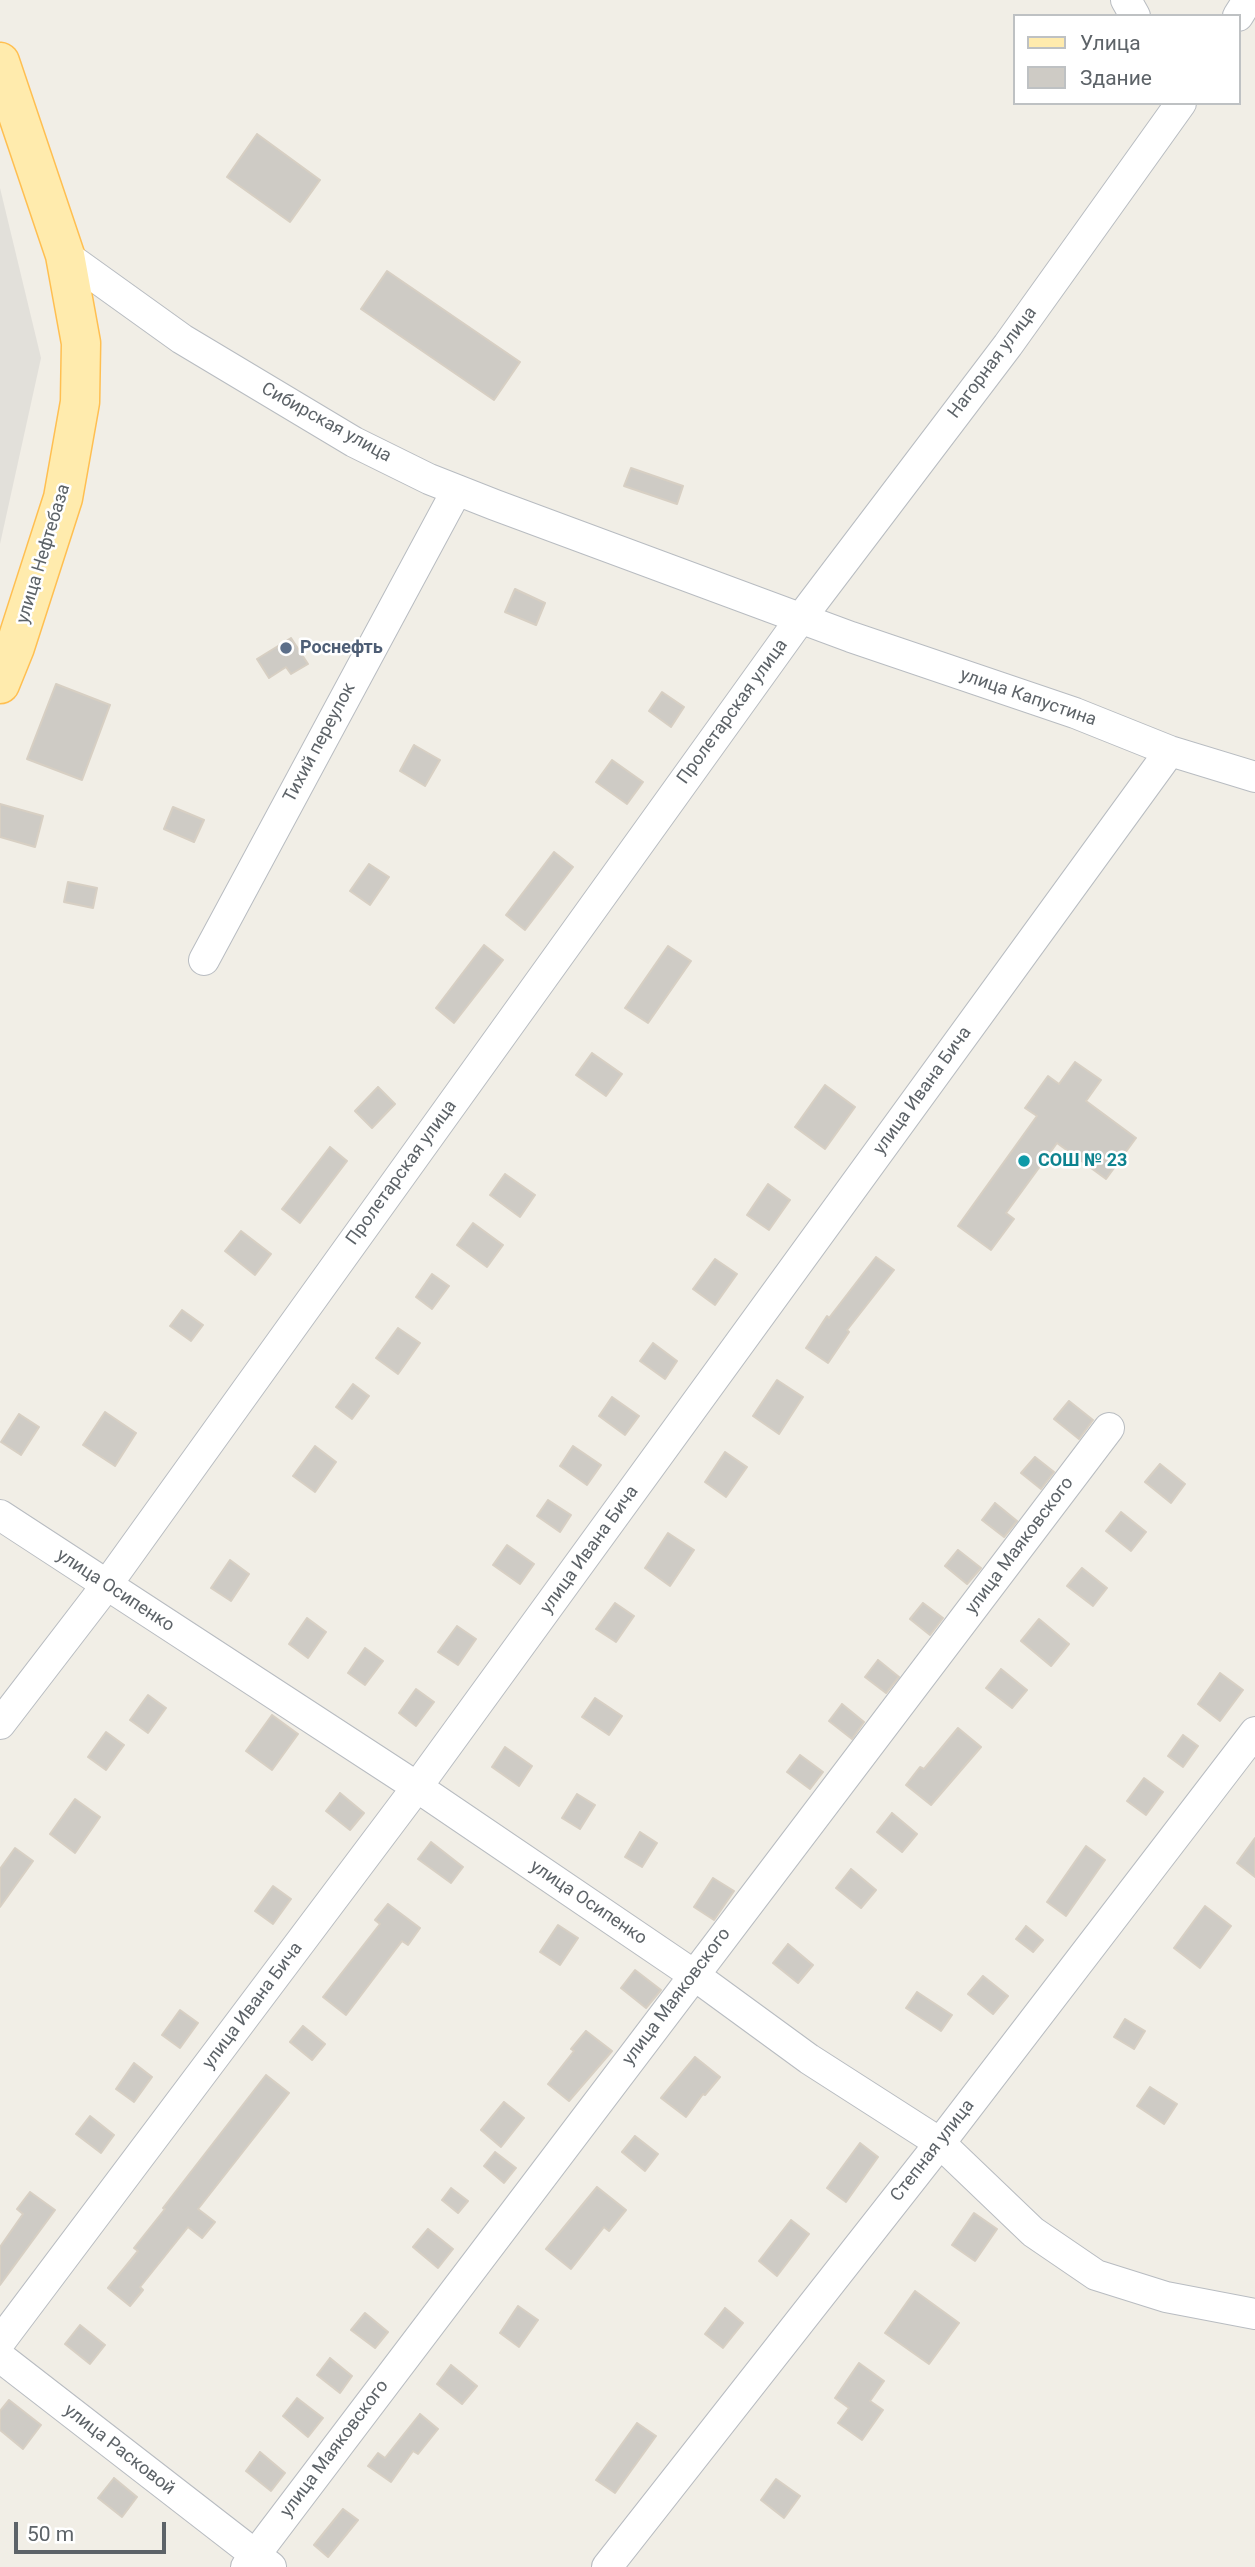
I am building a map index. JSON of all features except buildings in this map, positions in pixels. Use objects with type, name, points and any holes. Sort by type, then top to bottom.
[{"type":"main road","points":[[0,62],[65,255]]},
{"type":"main road","name":"улица Нефтебаза","points":[[0,684],[15,647],[63,498],[80,402],[81,343],[65,255]]},
{"type":"street","name":"Нагорная улица","points":[[801,618],[1008,345],[1180,105]]},
{"type":"street","name":"Сибирская улица","points":[[65,255],[193,346],[354,442],[457,490],[801,618]]},
{"type":"street","name":"Тихий переулок","points":[[204,960],[457,490]]},
{"type":"street","name":"улица Капустина","points":[[801,618],[1075,713],[1170,751],[1255,777]]},
{"type":"street","name":"Пролетарская улица","points":[[0,1724],[106,1586],[801,618]]},
{"type":"street","name":"улица Ивана Бича","points":[[0,2342],[417,1787],[1170,751]]},
{"type":"street","name":"улица Маяковского","points":[[258,2563],[694,1975],[1109,1428]]},
{"type":"street","name":"улица Осипенко","points":[[0,1515],[417,1787],[694,1975],[809,2059],[940,2143],[1033,2232],[1096,2275],[1166,2297],[1255,2314]]},
{"type":"street","name":"Степная улица","points":[[607,2567],[940,2143],[1255,1732]]},
{"type":"street","name":"улица Расковой","points":[[0,2357],[258,2563]]},
{"type":"shaded area","points":[[0,188],[41,358],[0,544]]},
{"type":"place","name":"Роснефть","points":[[286,648]]},
{"type":"place","name":"СОШ № 23","points":[[1024,1161]]}]
